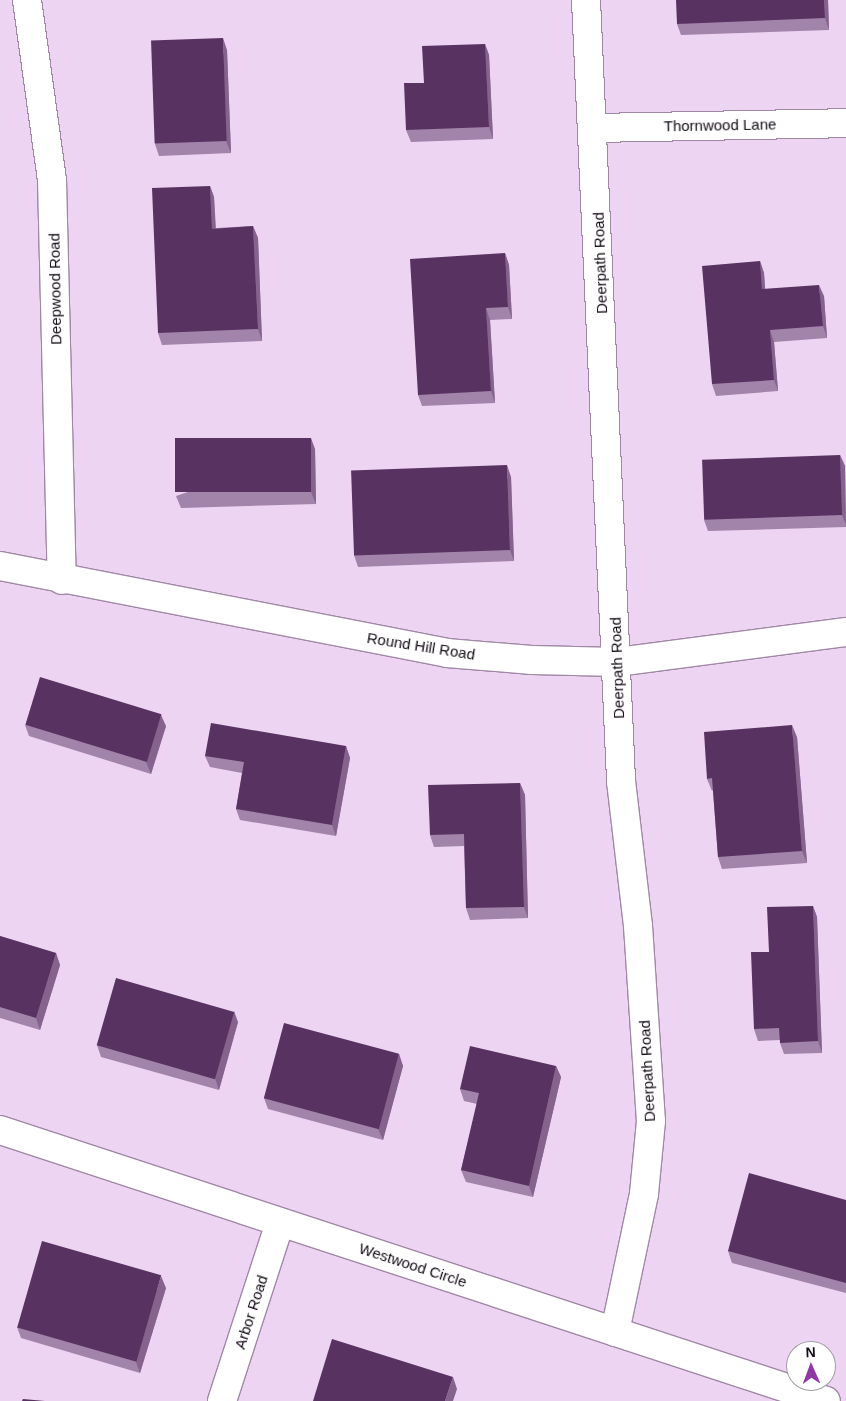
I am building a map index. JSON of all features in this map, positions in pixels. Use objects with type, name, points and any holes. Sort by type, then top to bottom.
[{"type":"street","name":"Deepwood Road","points":[[27,0],[52,180],[62,580]]},
{"type":"street","name":"Deerpath Road","points":[[586,0],[594,128],[621,781],[638,926],[651,1121],[644,1194],[615,1332]]},
{"type":"street","name":"Thornwood Lane","points":[[594,128],[846,123]]},
{"type":"street","name":"Round Hill Road","points":[[0,566],[62,580],[447,653],[617,662],[846,632]]},
{"type":"street","name":"Westwood Circle","points":[[0,1130],[615,1332],[797,1397],[826,1401]]},
{"type":"street","name":"Arbor Road","points":[[222,1401],[280,1222]]},
{"type":"building","points":[[676,0],[824,0],[825,18],[677,24]]},
{"type":"building","points":[[223,38],[227,141],[155,143],[151,41]]},
{"type":"building","points":[[485,44],[489,127],[406,130],[404,83],[424,83],[422,46]]},
{"type":"building","points":[[210,186],[212,229],[253,226],[258,329],[158,333],[152,188]]},
{"type":"building","points":[[505,253],[508,307],[486,308],[491,391],[418,395],[410,259]]},
{"type":"building","points":[[760,261],[762,289],[819,285],[823,326],[770,330],[774,380],[712,384],[702,266]]},
{"type":"building","points":[[175,438],[311,438],[311,492],[175,492]]},
{"type":"building","points":[[840,455],[842,515],[704,520],[702,460]]},
{"type":"building","points":[[507,465],[510,550],[354,555],[351,470]]},
{"type":"building","points":[[40,677],[161,714],[147,762],[25,725]]},
{"type":"building","points":[[211,723],[346,746],[332,825],[236,809],[244,762],[205,756]]},
{"type":"building","points":[[792,725],[802,851],[718,857],[712,778],[707,779],[704,732]]},
{"type":"building","points":[[520,783],[524,907],[466,908],[464,834],[430,835],[428,785]]},
{"type":"building","points":[[813,906],[818,1041],[780,1043],[779,1028],[754,1029],[751,952],[769,952],[767,907]]},
{"type":"building","points":[[0,936],[56,953],[36,1018],[0,1007]]},
{"type":"building","points":[[116,978],[234,1012],[215,1079],[97,1045]]},
{"type":"building","points":[[284,1023],[399,1054],[379,1129],[264,1098]]},
{"type":"building","points":[[470,1046],[556,1066],[529,1186],[461,1170],[479,1093],[460,1089]]},
{"type":"building","points":[[749,1173],[846,1200],[846,1283],[728,1251]]},
{"type":"building","points":[[42,1241],[161,1275],[136,1362],[17,1328]]},
{"type":"building","points":[[332,1339],[453,1377],[445,1401],[313,1401]]},
{"type":"building","points":[[23,1399],[45,1401],[22,1401]]}]
